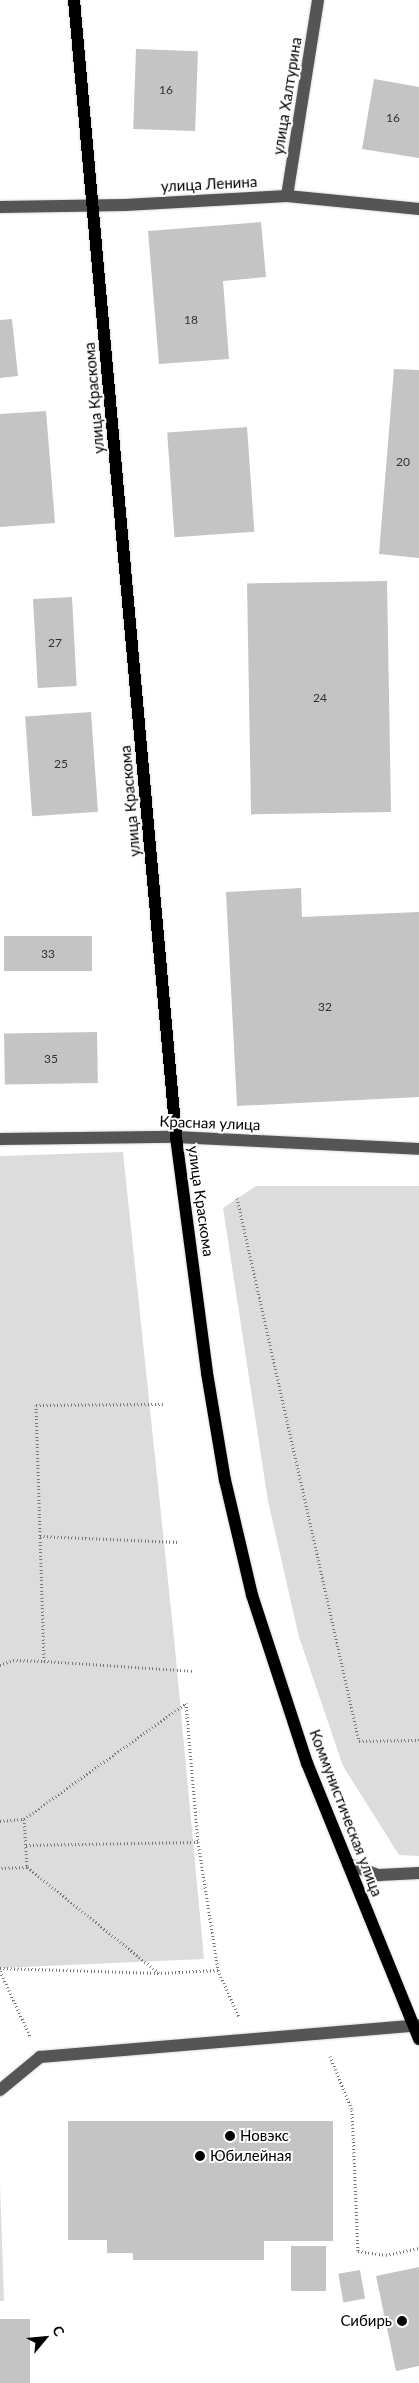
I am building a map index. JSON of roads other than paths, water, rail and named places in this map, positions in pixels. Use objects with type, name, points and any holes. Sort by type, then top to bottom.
[{"type":"main road","name":"улица Краскома","points":[[74,0],[176,1137],[208,1382],[225,1480],[252,1595]]},
{"type":"main road","name":"Коммунистическая улица","points":[[252,1595],[307,1763],[416,2025],[419,2039]]},
{"type":"street","name":"улица Халтурина","points":[[287,196],[318,0]]},
{"type":"street","name":"улица Ленина","points":[[0,207],[93,205],[287,196],[419,209]]},
{"type":"street","name":"Красная улица","points":[[0,1138],[176,1137],[419,1149]]},
{"type":"street","points":[[348,1864],[379,1875],[419,1873]]},
{"type":"street","points":[[0,2090],[40,2057],[416,2025]]},
{"type":"place","name":"Новэкс","points":[[230,2136]]},
{"type":"place","name":"Юбилейная","points":[[200,2156]]},
{"type":"place","name":"Сибирь","points":[[402,2321]]}]
